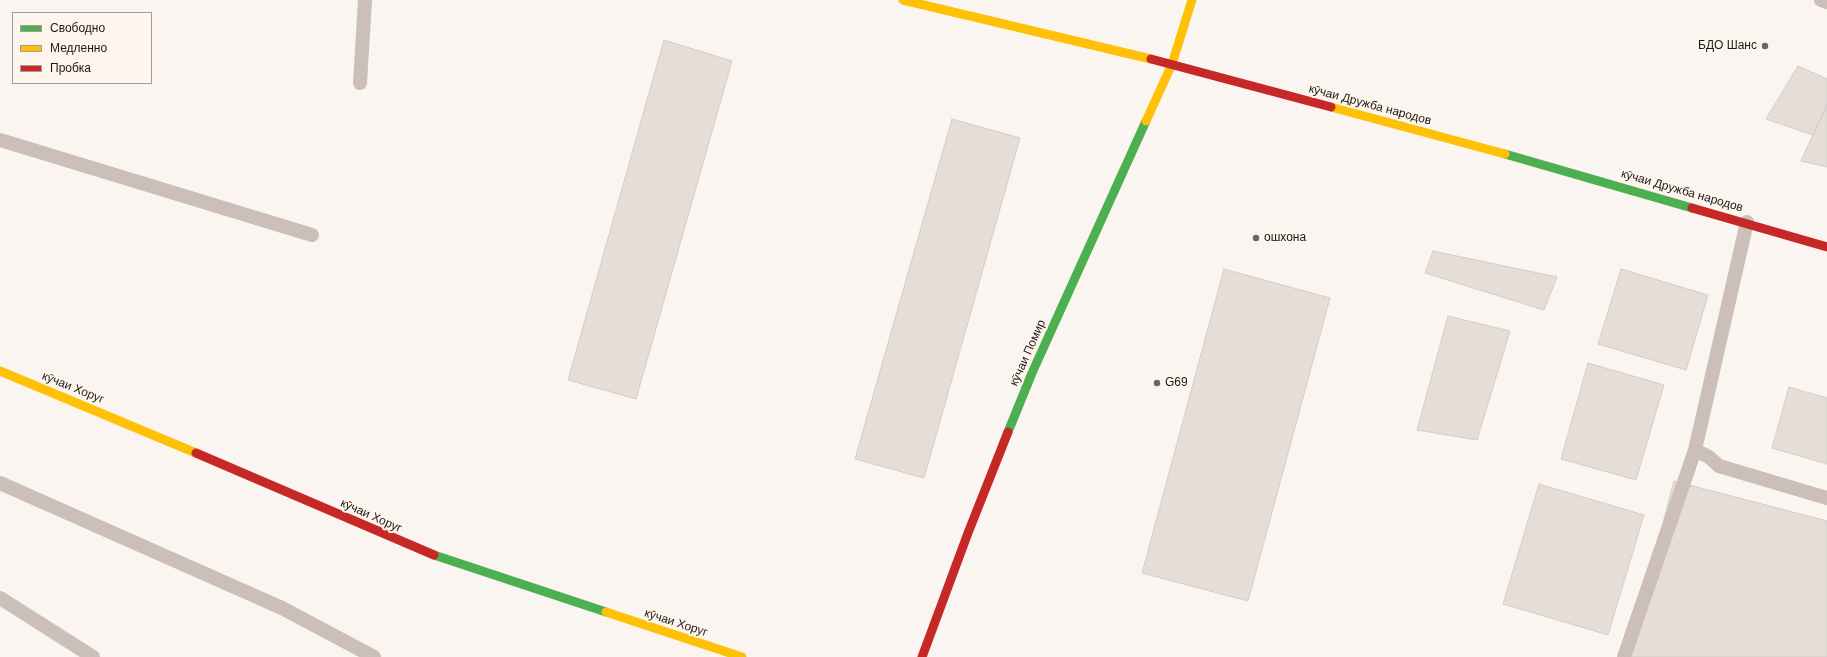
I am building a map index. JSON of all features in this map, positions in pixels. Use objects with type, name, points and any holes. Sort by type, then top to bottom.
[{"type":"street","name":"кӯчаи Дружба народов","points":[[903,0],[1172,64],[1466,143],[1748,222],[1827,247]]},
{"type":"street","name":"кӯчаи Помир","points":[[922,657],[968,533],[1032,373],[1172,64],[1192,0]]},
{"type":"street","name":"кӯчаи Хоруг","points":[[0,371],[120,420],[421,551],[742,657]]},
{"type":"lane","points":[[360,83],[365,0]]},
{"type":"lane","points":[[1821,0],[1827,2]]},
{"type":"lane","points":[[0,140],[312,236]]},
{"type":"lane","points":[[1624,657],[1694,450],[1748,222]]},
{"type":"lane","points":[[1694,450],[1709,457],[1719,466],[1827,498]]},
{"type":"lane","points":[[0,483],[282,608],[374,657]]},
{"type":"lane","points":[[0,598],[93,657]]},
{"type":"building","points":[[664,40],[732,61],[636,399],[568,380]]},
{"type":"building","points":[[1798,66],[1827,79],[1827,106],[1813,135],[1766,119]]},
{"type":"building","points":[[1827,104],[1827,167],[1801,161]]},
{"type":"building","points":[[952,119],[1020,138],[924,478],[855,459]]},
{"type":"building","points":[[1433,251],[1557,277],[1544,310],[1425,273]]},
{"type":"building","points":[[1224,269],[1330,298],[1248,601],[1142,573]]},
{"type":"building","points":[[1621,269],[1708,295],[1686,370],[1598,344]]},
{"type":"building","points":[[1448,316],[1510,331],[1477,440],[1417,430]]},
{"type":"building","points":[[1588,363],[1664,385],[1636,480],[1561,459]]},
{"type":"building","points":[[1789,387],[1827,398],[1827,464],[1772,448]]},
{"type":"building","points":[[1674,481],[1827,521],[1827,657],[1628,657]]},
{"type":"building","points":[[1539,484],[1644,515],[1608,635],[1503,604]]},
{"type":"traffic: fast","points":[[1008,432],[1032,373],[1146,121]]},
{"type":"traffic: fast","points":[[1505,154],[1692,208]]},
{"type":"traffic: fast","points":[[434,555],[606,612]]},
{"type":"traffic: slow","points":[[903,0],[1151,59]]},
{"type":"traffic: slow","points":[[1146,121],[1172,64],[1192,0]]},
{"type":"traffic: slow","points":[[1331,107],[1505,154]]},
{"type":"traffic: slow","points":[[0,371],[196,453]]},
{"type":"traffic: slow","points":[[606,612],[742,657]]},
{"type":"traffic: jam","points":[[1151,59],[1331,107]]},
{"type":"traffic: jam","points":[[1692,208],[1827,247]]},
{"type":"traffic: jam","points":[[922,657],[968,533],[1008,432]]},
{"type":"traffic: jam","points":[[196,453],[434,555]]},
{"type":"place","name":"БДО Шанс","points":[[1765,46]]},
{"type":"place","name":"ошхона","points":[[1256,238]]},
{"type":"place","name":"G69","points":[[1157,383]]}]
